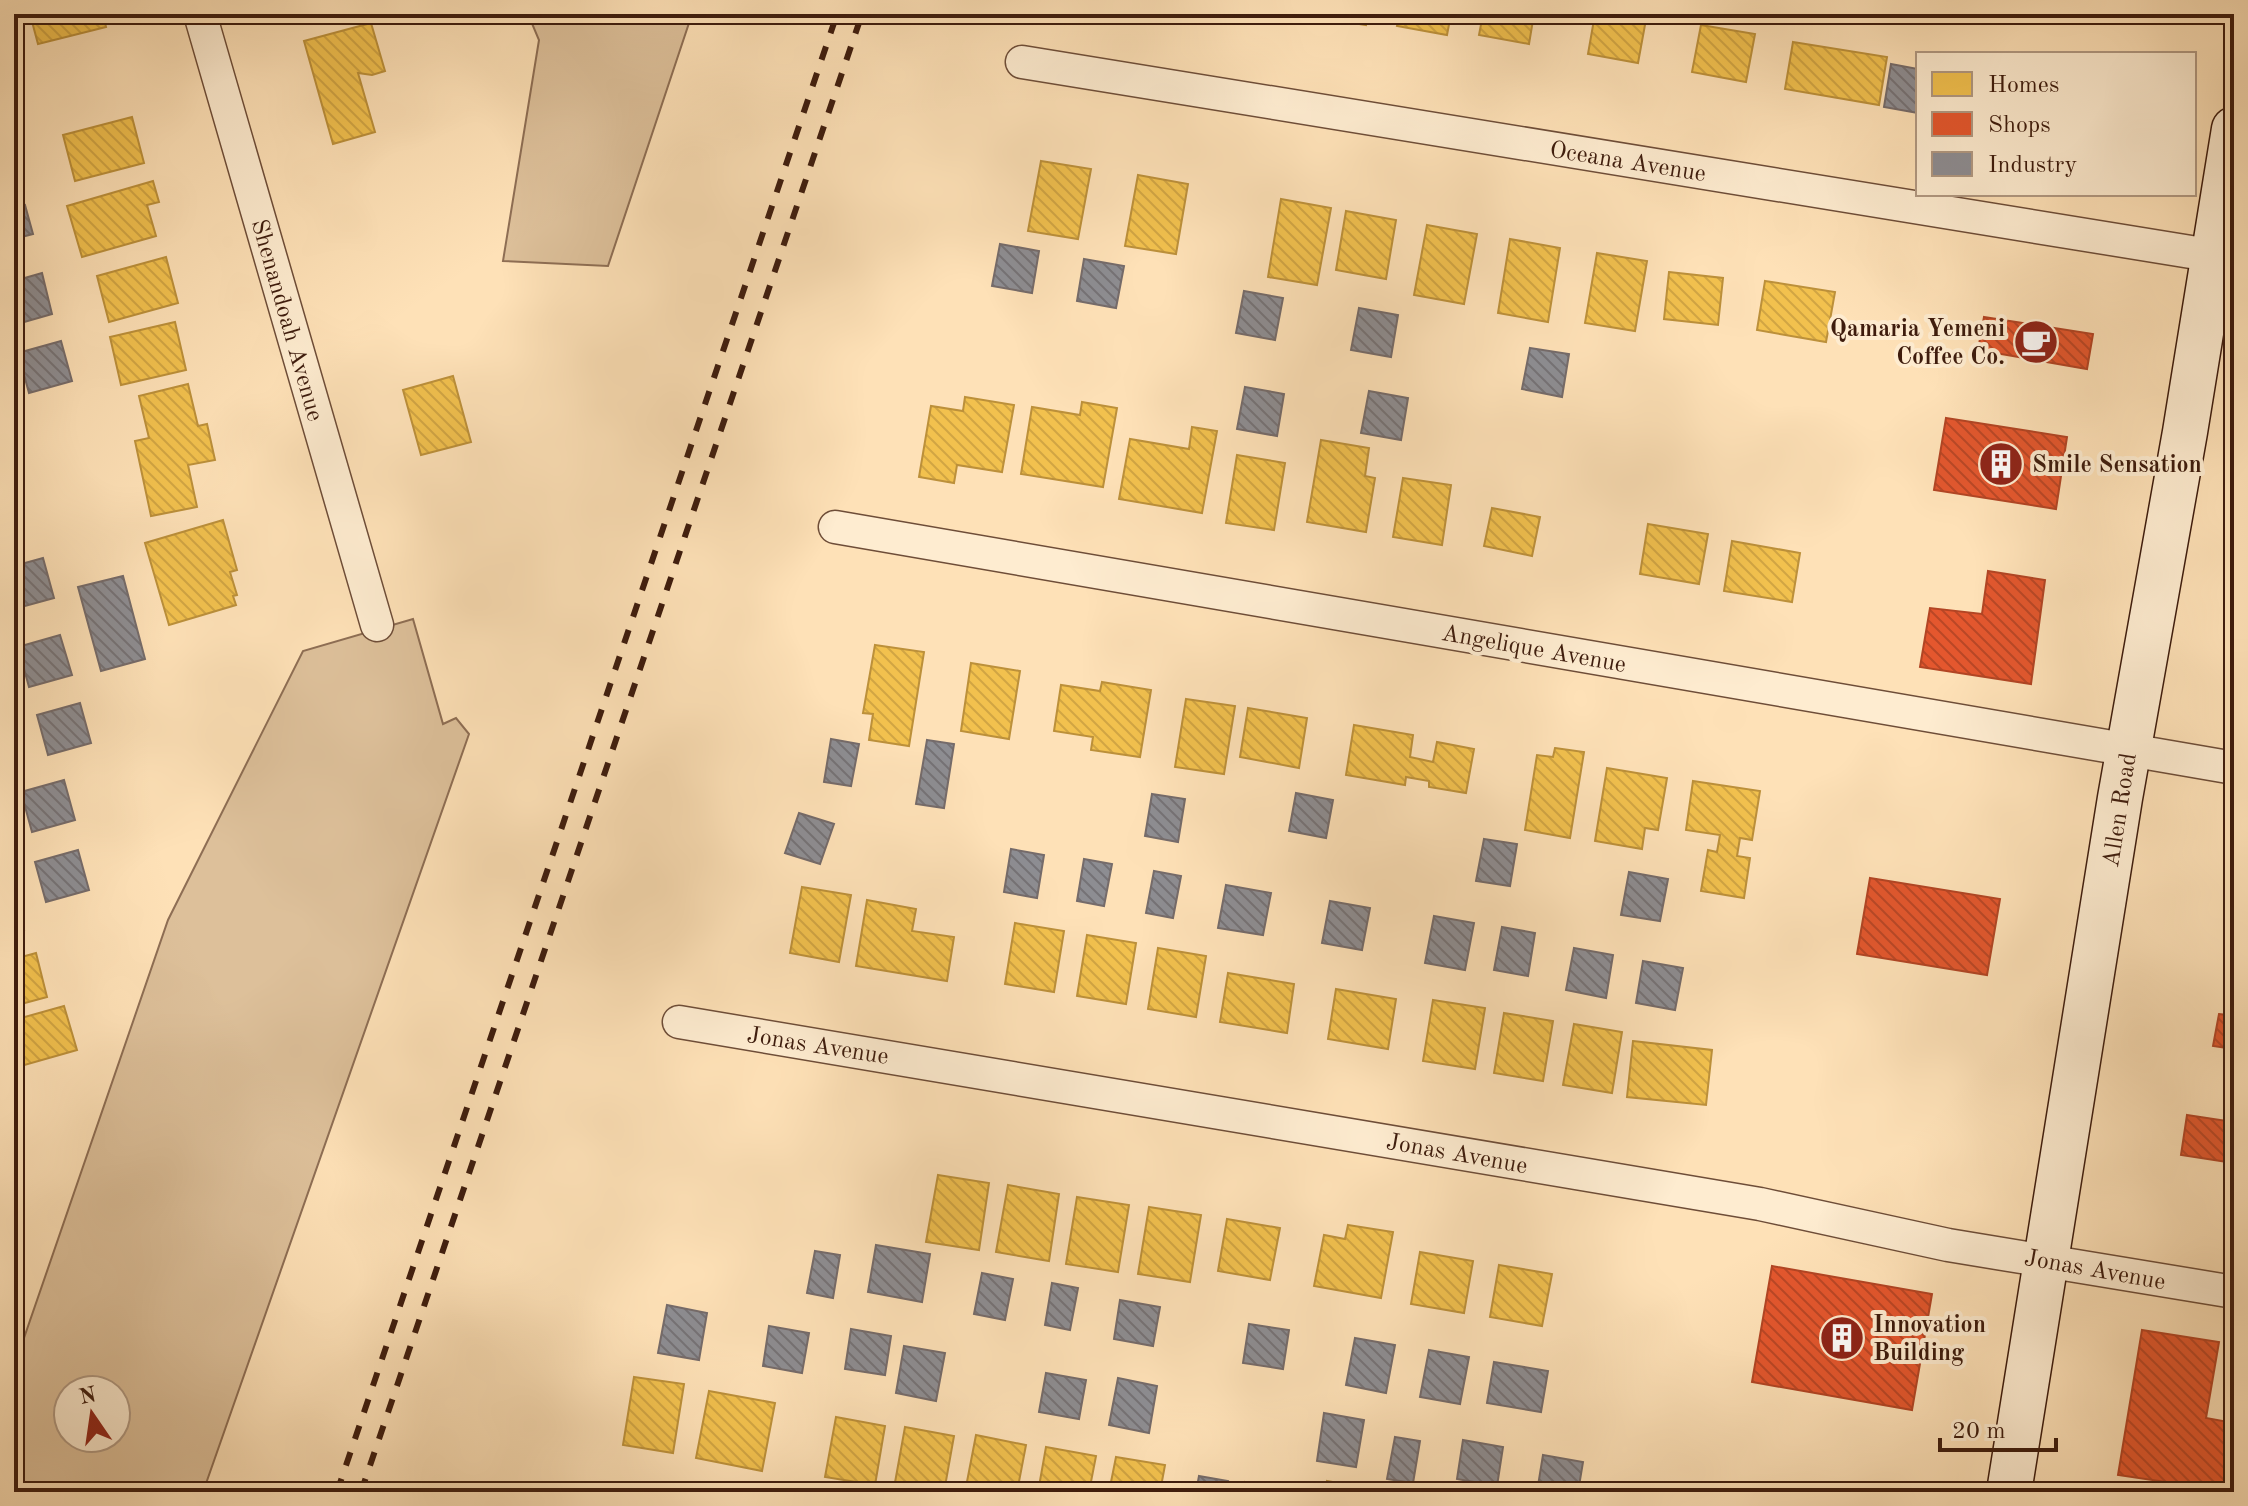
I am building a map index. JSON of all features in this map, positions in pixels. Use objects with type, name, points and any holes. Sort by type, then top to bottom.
[{"type":"main road","name":"Allen Road","points":[[2009,1492],[2129,751],[2223,258],[2234,129]]},
{"type":"street","name":"Shenandoah Avenue","points":[[200,14],[377,625]]},
{"type":"street","name":"Oceana Avenue","points":[[1022,62],[2223,258]]},
{"type":"street","name":"Angelique Avenue","points":[[835,527],[2234,768]]},
{"type":"street","name":"Jonas Avenue","points":[[679,1022],[1760,1204],[1948,1245],[2234,1292]]},
{"type":"shaded area","points":[[528,14],[692,14],[608,266],[503,261],[539,40]]},
{"type":"shaded area","points":[[413,619],[443,724],[456,718],[469,734],[203,1492],[14,1492],[14,1367],[168,920],[303,651]]},
{"type":"building: Homes","points":[[30,14],[103,14],[106,27],[38,44]]},
{"type":"building: Homes","points":[[1316,14],[1367,14],[1366,25],[1315,17]]},
{"type":"building: Homes","points":[[1400,14],[1451,14],[1447,35],[1397,26]]},
{"type":"building: Homes","points":[[1483,14],[1534,14],[1529,44],[1479,35]]},
{"type":"building: Homes","points":[[1595,14],[1647,14],[1638,63],[1588,54]]},
{"type":"building: Homes","points":[[371,23],[385,71],[372,75],[358,73],[375,132],[333,144],[304,41]]},
{"type":"building: Homes","points":[[1701,25],[1755,34],[1746,82],[1692,72]]},
{"type":"building: Homes","points":[[1793,42],[1887,57],[1879,105],[1785,89]]},
{"type":"building: Homes","points":[[132,117],[144,163],[75,181],[63,135]]},
{"type":"building: Homes","points":[[1041,161],[1091,169],[1078,239],[1028,231]]},
{"type":"building: Homes","points":[[1138,175],[1188,184],[1176,254],[1125,246]]},
{"type":"building: Homes","points":[[153,181],[159,202],[147,205],[156,236],[82,257],[67,206]]},
{"type":"building: Homes","points":[[1281,199],[1331,208],[1317,285],[1268,277]]},
{"type":"building: Homes","points":[[1346,211],[1396,220],[1386,279],[1336,270]]},
{"type":"building: Homes","points":[[1427,225],[1477,234],[1464,304],[1414,295]]},
{"type":"building: Homes","points":[[1510,239],[1560,248],[1548,322],[1498,313]]},
{"type":"building: Homes","points":[[1597,253],[1647,261],[1635,331],[1585,323]]},
{"type":"building: Homes","points":[[166,257],[178,303],[109,322],[97,276]]},
{"type":"building: Homes","points":[[1669,272],[1723,278],[1718,325],[1664,319]]},
{"type":"building: Homes","points":[[1765,281],[1835,292],[1826,342],[1757,330]]},
{"type":"building: Homes","points":[[175,322],[186,370],[121,385],[110,337]]},
{"type":"building: Homes","points":[[453,376],[471,442],[421,455],[403,390]]},
{"type":"building: Homes","points":[[188,384],[198,426],[207,424],[215,460],[188,465],[197,507],[151,516],[135,441],[149,438],[139,396]]},
{"type":"building: Homes","points":[[965,397],[1014,405],[1002,472],[957,465],[954,483],[919,477],[931,406],[963,411]]},
{"type":"building: Homes","points":[[1082,402],[1117,408],[1103,487],[1021,474],[1032,407],[1080,415]]},
{"type":"building: Homes","points":[[1192,427],[1217,431],[1202,513],[1119,499],[1130,439],[1189,449]]},
{"type":"building: Homes","points":[[1321,440],[1369,448],[1365,476],[1375,478],[1366,532],[1307,522]]},
{"type":"building: Homes","points":[[1237,455],[1285,463],[1274,530],[1226,523]]},
{"type":"building: Homes","points":[[1403,478],[1451,485],[1442,545],[1393,537]]},
{"type":"building: Homes","points":[[1492,508],[1540,517],[1532,556],[1484,546]]},
{"type":"building: Homes","points":[[223,520],[237,570],[230,572],[237,595],[233,596],[236,605],[169,625],[145,543]]},
{"type":"building: Homes","points":[[1648,524],[1708,534],[1699,584],[1640,574]]},
{"type":"building: Homes","points":[[1732,541],[1800,553],[1792,602],[1724,591]]},
{"type":"building: Homes","points":[[875,645],[924,652],[909,746],[869,740],[873,714],[863,713]]},
{"type":"building: Homes","points":[[971,663],[1020,671],[1009,739],[961,731]]},
{"type":"building: Homes","points":[[1102,682],[1151,690],[1140,757],[1091,750],[1093,737],[1054,731],[1061,685],[1100,691]]},
{"type":"building: Homes","points":[[1186,699],[1235,706],[1224,774],[1175,767]]},
{"type":"building: Homes","points":[[1248,708],[1307,718],[1299,768],[1240,757]]},
{"type":"building: Homes","points":[[1354,725],[1413,735],[1410,757],[1433,762],[1437,742],[1474,749],[1466,793],[1429,787],[1429,781],[1406,777],[1405,785],[1346,775]]},
{"type":"building: Homes","points":[[1555,748],[1584,752],[1570,838],[1525,830],[1537,755],[1553,757]]},
{"type":"building: Homes","points":[[1607,768],[1667,778],[1658,830],[1645,828],[1642,849],[1595,841]]},
{"type":"building: Homes","points":[[1693,781],[1760,791],[1752,840],[1740,838],[1737,856],[1750,858],[1744,898],[1701,891],[1708,850],[1717,852],[1720,835],[1686,830]]},
{"type":"building: Homes","points":[[802,887],[851,895],[839,962],[790,953]]},
{"type":"building: Homes","points":[[14,891],[24,930],[14,933]]},
{"type":"building: Homes","points":[[867,900],[916,909],[912,931],[954,937],[947,981],[856,966]]},
{"type":"building: Homes","points":[[1015,923],[1064,931],[1054,992],[1005,984]]},
{"type":"building: Homes","points":[[1087,935],[1136,943],[1126,1004],[1077,996]]},
{"type":"building: Homes","points":[[1158,948],[1206,956],[1196,1017],[1148,1009]]},
{"type":"building: Homes","points":[[36,953],[47,997],[14,1006],[14,959]]},
{"type":"building: Homes","points":[[1228,973],[1294,984],[1287,1033],[1220,1022]]},
{"type":"building: Homes","points":[[1336,989],[1396,999],[1388,1049],[1328,1039]]},
{"type":"building: Homes","points":[[1433,1000],[1485,1008],[1475,1069],[1423,1061]]},
{"type":"building: Homes","points":[[64,1006],[77,1050],[14,1068],[14,1020]]},
{"type":"building: Homes","points":[[1504,1013],[1553,1021],[1543,1081],[1494,1073]]},
{"type":"building: Homes","points":[[1574,1024],[1622,1032],[1612,1093],[1563,1085]]},
{"type":"building: Homes","points":[[1633,1041],[1712,1050],[1706,1105],[1627,1097]]},
{"type":"building: Homes","points":[[938,1175],[989,1183],[979,1250],[926,1242]]},
{"type":"building: Homes","points":[[1008,1185],[1059,1194],[1049,1261],[996,1252]]},
{"type":"building: Homes","points":[[1077,1197],[1129,1205],[1118,1272],[1066,1264]]},
{"type":"building: Homes","points":[[1149,1207],[1201,1215],[1190,1282],[1138,1274]]},
{"type":"building: Homes","points":[[1227,1219],[1280,1228],[1270,1280],[1218,1271]]},
{"type":"building: Homes","points":[[1348,1225],[1393,1232],[1381,1298],[1314,1286],[1324,1235],[1345,1239]]},
{"type":"building: Homes","points":[[1420,1252],[1473,1261],[1464,1313],[1411,1304]]},
{"type":"building: Homes","points":[[1499,1265],[1552,1274],[1542,1326],[1490,1317]]},
{"type":"building: Homes","points":[[634,1377],[684,1384],[673,1453],[623,1445]]},
{"type":"building: Homes","points":[[709,1391],[775,1403],[762,1471],[696,1458]]},
{"type":"building: Homes","points":[[836,1417],[885,1426],[875,1485],[825,1477]]},
{"type":"building: Homes","points":[[905,1427],[954,1436],[944,1492],[894,1488]]},
{"type":"building: Homes","points":[[976,1435],[1026,1445],[1017,1492],[965,1492]]},
{"type":"building: Homes","points":[[1046,1447],[1096,1456],[1089,1492],[1038,1492]]},
{"type":"building: Homes","points":[[1116,1457],[1165,1465],[1160,1492],[1109,1492]]},
{"type":"building: Homes","points":[[1327,1481],[1378,1490],[1325,1492]]},
{"type":"building: Homes","points":[[1245,1482],[1302,1492],[1243,1492]]},
{"type":"building: Shops","name":"Qamaria Yemeni Coffee Co.","points":[[1984,317],[2093,334],[2087,369],[1978,350]]},
{"type":"building: Shops","name":"Smile Sensation","points":[[1946,418],[2067,437],[2056,509],[1934,490]]},
{"type":"building: Shops","points":[[1988,571],[2045,580],[2031,684],[1920,667],[1930,608],[1982,614]]},
{"type":"building: Shops","points":[[1870,878],[2000,899],[1987,975],[1857,954]]},
{"type":"building: Shops","points":[[2219,1014],[2234,1016],[2234,1049],[2213,1046]]},
{"type":"building: Shops","points":[[2187,1115],[2234,1122],[2234,1163],[2181,1155]]},
{"type":"building: Shops","name":"Innovation Building","points":[[1772,1266],[1932,1294],[1912,1410],[1752,1382]]},
{"type":"building: Shops","points":[[2142,1330],[2219,1342],[2206,1418],[2234,1423],[2234,1492],[2118,1475]]},
{"type":"building: Industry","points":[[1891,64],[1916,69],[1916,113],[1884,107]]},
{"type":"building: Industry","points":[[25,205],[33,234],[14,239],[14,208]]},
{"type":"building: Industry","points":[[1000,244],[1039,251],[1032,293],[992,286]]},
{"type":"building: Industry","points":[[1084,259],[1124,266],[1116,308],[1077,301]]},
{"type":"building: Industry","points":[[42,273],[52,314],[14,325],[14,281]]},
{"type":"building: Industry","points":[[1244,291],[1283,298],[1275,340],[1236,333]]},
{"type":"building: Industry","points":[[1359,308],[1398,315],[1391,357],[1351,350]]},
{"type":"building: Industry","points":[[61,341],[72,381],[29,393],[18,353]]},
{"type":"building: Industry","points":[[1530,348],[1569,354],[1562,397],[1522,389]]},
{"type":"building: Industry","points":[[1245,387],[1284,394],[1277,436],[1237,429]]},
{"type":"building: Industry","points":[[1369,391],[1408,398],[1401,440],[1361,433]]},
{"type":"building: Industry","points":[[43,558],[54,598],[14,609],[14,566]]},
{"type":"building: Industry","points":[[123,576],[145,659],[101,671],[78,587]]},
{"type":"building: Industry","points":[[60,635],[72,675],[29,687],[18,647]]},
{"type":"building: Industry","points":[[80,703],[91,743],[48,755],[37,715]]},
{"type":"building: Industry","points":[[831,739],[859,744],[851,786],[824,782]]},
{"type":"building: Industry","points":[[927,740],[954,744],[944,808],[916,804]]},
{"type":"building: Industry","points":[[64,780],[75,820],[32,832],[21,792]]},
{"type":"building: Industry","points":[[1296,793],[1333,800],[1326,838],[1289,831]]},
{"type":"building: Industry","points":[[1152,794],[1185,799],[1178,842],[1145,836]]},
{"type":"building: Industry","points":[[799,813],[834,824],[820,864],[785,853]]},
{"type":"building: Industry","points":[[1484,839],[1517,844],[1510,886],[1476,881]]},
{"type":"building: Industry","points":[[1011,849],[1044,855],[1037,898],[1004,892]]},
{"type":"building: Industry","points":[[78,850],[89,890],[46,902],[35,862]]},
{"type":"building: Industry","points":[[1084,859],[1112,864],[1104,906],[1077,901]]},
{"type":"building: Industry","points":[[1154,871],[1181,876],[1173,918],[1146,913]]},
{"type":"building: Industry","points":[[1629,872],[1668,879],[1660,921],[1621,915]]},
{"type":"building: Industry","points":[[1226,885],[1271,893],[1263,935],[1218,928]]},
{"type":"building: Industry","points":[[1330,901],[1370,908],[1362,950],[1322,943]]},
{"type":"building: Industry","points":[[1434,916],[1474,923],[1465,970],[1425,963]]},
{"type":"building: Industry","points":[[1502,927],[1535,933],[1528,976],[1494,970]]},
{"type":"building: Industry","points":[[1574,948],[1613,955],[1606,998],[1566,990]]},
{"type":"building: Industry","points":[[1643,961],[1683,968],[1675,1010],[1636,1003]]},
{"type":"building: Industry","points":[[876,1245],[930,1254],[922,1302],[868,1292]]},
{"type":"building: Industry","points":[[815,1251],[840,1255],[833,1298],[807,1293]]},
{"type":"building: Industry","points":[[982,1273],[1013,1279],[1005,1320],[974,1314]]},
{"type":"building: Industry","points":[[1052,1283],[1078,1288],[1070,1330],[1045,1325]]},
{"type":"building: Industry","points":[[1120,1300],[1160,1307],[1153,1346],[1114,1339]]},
{"type":"building: Industry","points":[[667,1305],[707,1313],[699,1360],[658,1353]]},
{"type":"building: Industry","points":[[1249,1324],[1289,1330],[1283,1369],[1243,1363]]},
{"type":"building: Industry","points":[[769,1326],[809,1333],[802,1373],[763,1366]]},
{"type":"building: Industry","points":[[851,1329],[891,1336],[885,1375],[845,1369]]},
{"type":"building: Industry","points":[[1355,1338],[1395,1345],[1386,1393],[1346,1385]]},
{"type":"building: Industry","points":[[904,1346],[945,1353],[936,1401],[896,1393]]},
{"type":"building: Industry","points":[[1429,1350],[1469,1357],[1460,1404],[1420,1397]]},
{"type":"building: Industry","points":[[1494,1362],[1548,1371],[1541,1412],[1487,1403]]},
{"type":"building: Industry","points":[[1046,1373],[1086,1380],[1079,1419],[1039,1412]]},
{"type":"building: Industry","points":[[1118,1378],[1157,1386],[1149,1433],[1109,1425]]},
{"type":"building: Industry","points":[[1324,1413],[1364,1420],[1356,1467],[1317,1461]]},
{"type":"building: Industry","points":[[1395,1437],[1420,1441],[1413,1483],[1387,1479]]},
{"type":"building: Industry","points":[[1463,1440],[1503,1447],[1497,1486],[1457,1479]]},
{"type":"building: Industry","points":[[1543,1455],[1583,1462],[1578,1492],[1537,1492]]},
{"type":"building: Industry","points":[[1199,1476],[1228,1481],[1226,1492],[1196,1492]]},
{"type":"railway","points":[[337,1492],[837,14]]},
{"type":"railway","points":[[361,1492],[862,14]]},
{"type":"place","name":"Qamaria Yemeni Coffee Co.","points":[[2036,342]]},
{"type":"place","name":"Smile Sensation","points":[[2001,464]]},
{"type":"place","name":"Innovation Building","points":[[1842,1338]]}]
